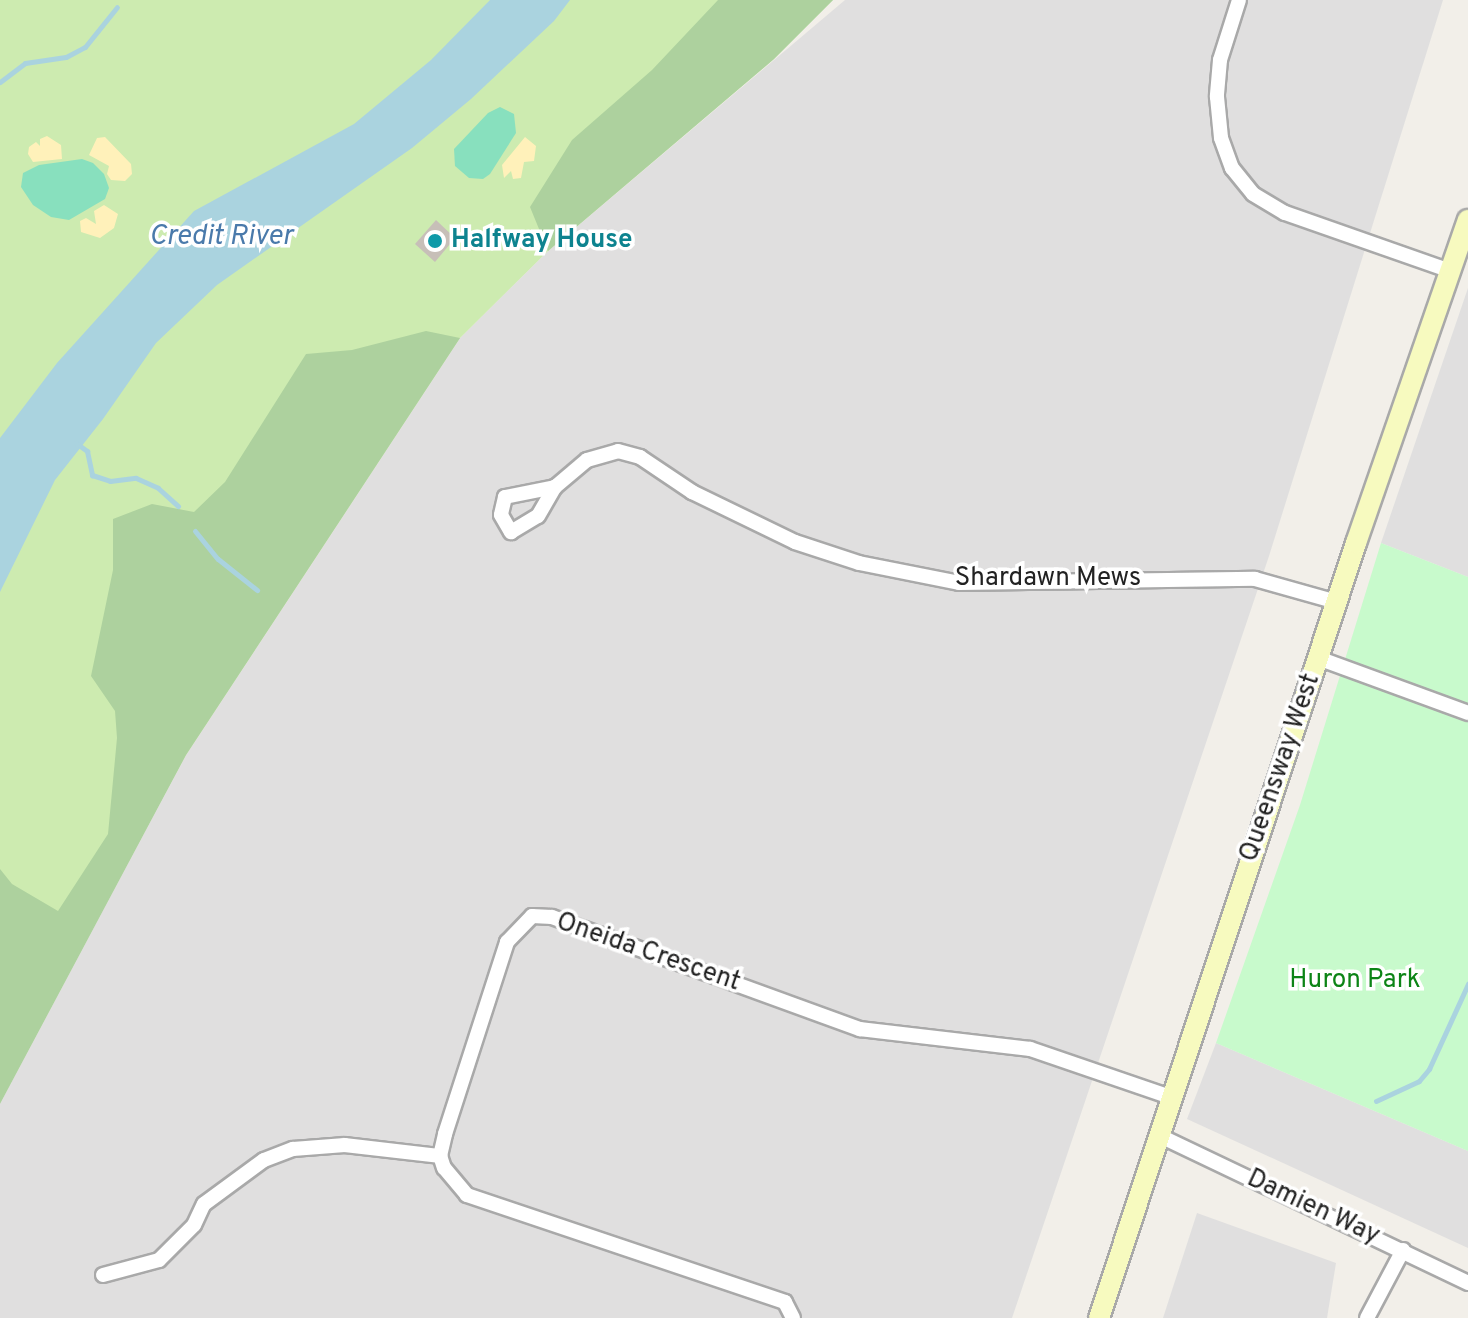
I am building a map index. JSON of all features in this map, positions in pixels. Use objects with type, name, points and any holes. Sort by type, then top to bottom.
[{"type":"street","points":[[1239,0],[1223,48],[1217,97],[1221,138],[1232,168],[1253,194],[1285,213],[1451,271]]},
{"type":"street","name":"Queensway West","points":[[1099,1318],[1170,1097],[1468,220]]},
{"type":"street","name":"Shardawn Mews","points":[[555,487],[587,460],[618,451],[640,457],[692,492],[795,542],[859,563],[959,583],[1255,579],[1337,602]]},
{"type":"street","points":[[1318,658],[1468,713]]},
{"type":"street","name":"Oneida Crescent","points":[[440,1156],[507,942],[532,916],[552,917],[860,1029],[1030,1049],[1170,1097]]},
{"type":"street","name":"Damien Way","points":[[1158,1135],[1468,1283]]},
{"type":"street","points":[[103,1275],[159,1260],[194,1225],[204,1204],[264,1160],[293,1149],[345,1145],[440,1156],[454,1183],[467,1195],[785,1302],[793,1318]]},
{"type":"street","points":[[1367,1318],[1403,1250]]},
{"type":"shaded area","points":[[845,0],[1443,0],[1269,556],[1012,1318],[0,1318],[0,1104],[186,755],[460,338],[548,251]]},
{"type":"shaded area","points":[[1468,288],[1468,577],[1381,543]]},
{"type":"shaded area","points":[[1216,1043],[1468,1151],[1468,1248],[1187,1119]]},
{"type":"shaded area","points":[[1197,1213],[1336,1263],[1327,1318],[1163,1318]]},
{"type":"green space","points":[[0,0],[833,0],[774,59],[548,251],[460,338],[186,755],[130,858],[0,1037]]},
{"type":"green space","points":[[718,0],[833,0],[774,59],[548,251],[530,207],[572,140],[652,70]]},
{"type":"green space","points":[[500,107],[514,114],[516,133],[490,174],[483,179],[469,178],[455,166],[454,149],[488,113]]},
{"type":"green space","points":[[82,159],[93,163],[104,174],[109,188],[105,199],[69,220],[51,217],[33,205],[21,187],[23,173],[39,165]]},
{"type":"green space","points":[[426,331],[460,338],[186,755],[0,1104],[0,869],[12,884],[58,911],[108,834],[117,738],[115,711],[91,676],[113,570],[113,519],[152,504],[194,512],[225,482],[306,354],[352,350]]},
{"type":"green space","name":"Huron Park","points":[[1381,543],[1468,577],[1468,1151],[1216,1043],[1300,805]]},
{"type":"sand","points":[[47,136],[61,145],[62,159],[33,162],[28,154],[29,147],[36,142],[40,146],[40,139]]},
{"type":"sand","points":[[105,137],[131,164],[132,174],[125,181],[111,180],[107,174],[109,166],[89,155],[97,138]]},
{"type":"sand","points":[[525,137],[536,146],[534,161],[524,162],[521,178],[513,179],[511,171],[504,178],[502,165]]},
{"type":"sand","points":[[104,205],[118,214],[114,228],[100,238],[81,232],[80,221],[86,218],[96,224],[94,211]]},
{"type":"water","name":"Credit River","points":[[490,0],[570,0],[554,21],[471,99],[412,148],[217,285],[156,343],[103,419],[55,480],[0,592],[0,438],[57,363],[194,211],[354,124],[431,60]]},
{"type":"building","name":"Halfway House","points":[[436,220],[455,238],[435,262],[415,244]]},
{"type":"waterway","points":[[0,82],[25,63],[66,57],[85,47],[117,7]]},
{"type":"waterway","points":[[76,443],[87,451],[92,475],[110,481],[136,478],[158,488],[178,506]]},
{"type":"waterway","points":[[195,531],[218,559],[257,590]]},
{"type":"waterway","points":[[1376,1101],[1419,1081],[1429,1069],[1468,984]]},
{"type":"place","name":"Halfway House","points":[[435,241]]}]
